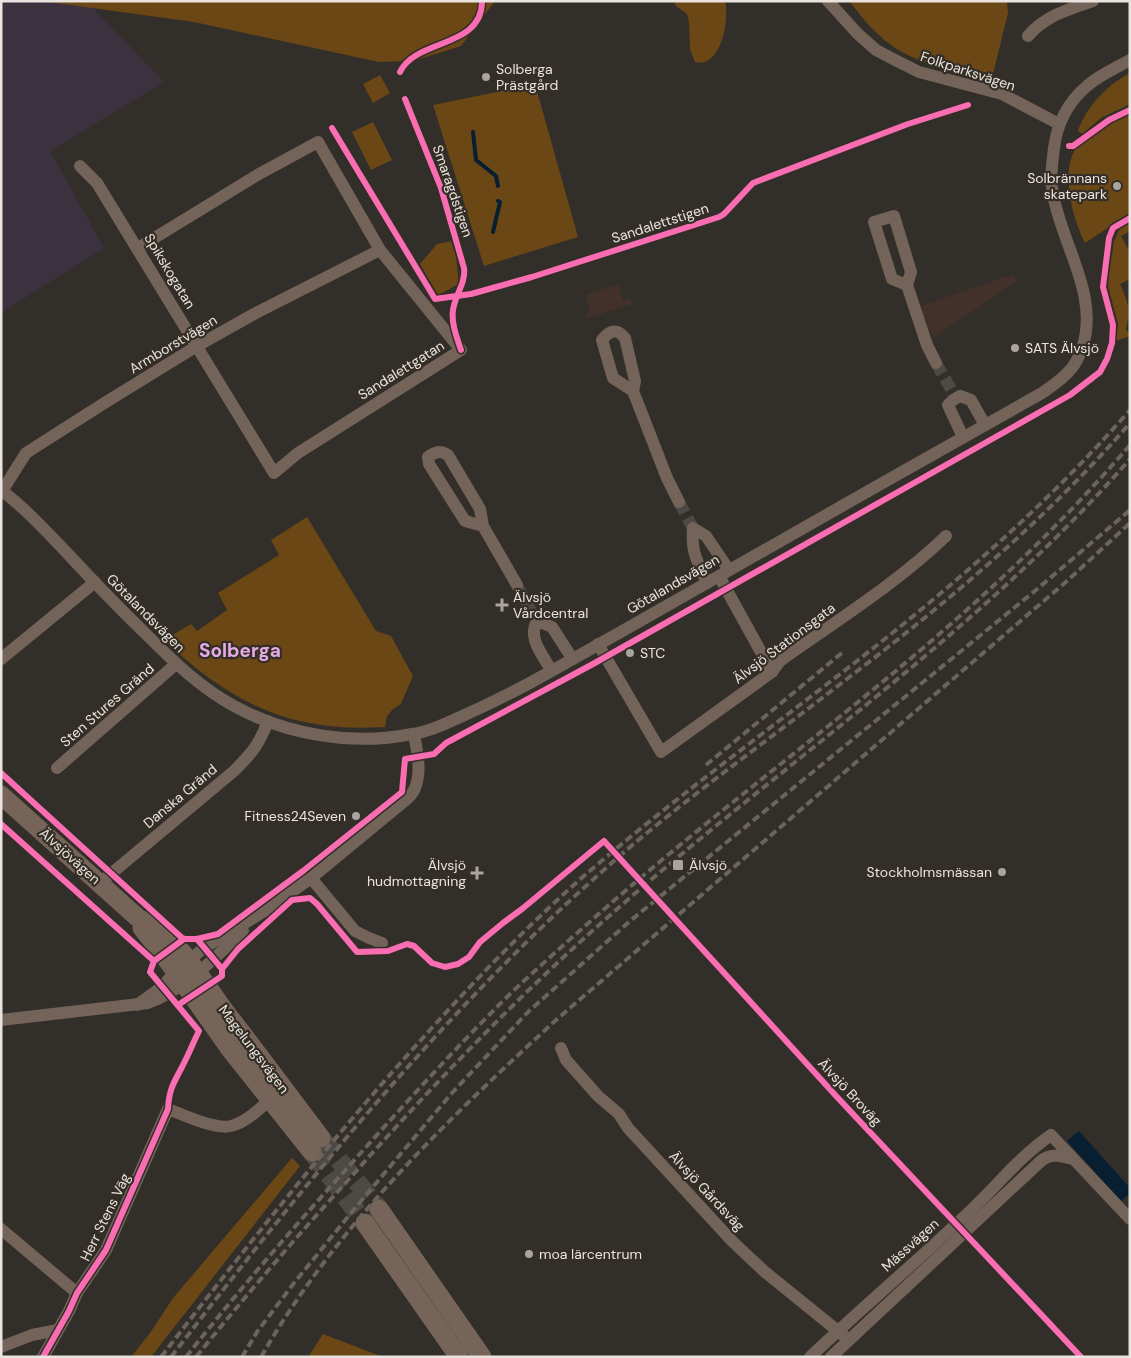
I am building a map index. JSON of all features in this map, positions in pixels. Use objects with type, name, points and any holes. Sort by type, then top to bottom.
[{"type":"main road","name":"Älvsjövägen","points":[[4,802],[100,883],[138,918],[143,931],[163,954],[187,972]]},
{"type":"main road","name":"Magelungsvägen","points":[[187,972],[214,997],[316,1145],[269,1100],[230,1049],[187,972]]},
{"type":"main road","points":[[379,1209],[432,1282],[482,1357]]},
{"type":"main road","points":[[365,1223],[459,1357]]},
{"type":"street","name":"Folkparksvägen","points":[[828,1],[857,33],[876,50],[919,72],[1002,94],[1059,124]]},
{"type":"street","points":[[1028,36],[1037,25],[1052,16],[1093,1]]},
{"type":"street","name":"Götalandsvägen","points":[[1,490],[26,509],[94,582],[192,679],[236,707],[288,729],[316,735],[385,738],[414,734],[441,726],[496,701],[598,644],[1042,393],[1063,378],[1072,368],[1080,354],[1086,336],[1087,308],[1081,280],[1053,195],[1054,143],[1059,124],[1066,111],[1087,86],[1130,60]]},
{"type":"street","name":"Sandalettgatan","points":[[138,248],[259,174],[318,142],[380,250],[461,350],[298,453],[274,473]]},
{"type":"street","name":"Spikskogatan","points":[[80,166],[97,182],[274,473]]},
{"type":"street","points":[[907,285],[892,279],[874,222],[894,216],[912,272],[907,285],[927,345],[936,363]]},
{"type":"street","name":"Armborstvägen","points":[[1,490],[26,452],[197,346],[254,314],[380,250]]},
{"type":"street","points":[[633,391],[667,478],[679,502]]},
{"type":"street","points":[[963,438],[948,405],[954,394],[971,400],[985,425]]},
{"type":"street","points":[[483,526],[465,521],[429,464],[428,457],[434,453],[442,452],[448,455],[480,510],[483,526],[517,585]]},
{"type":"street","points":[[707,583],[693,552],[693,528],[706,536],[772,672]]},
{"type":"street","name":"Älvsjö Stationsgata","points":[[598,644],[661,752],[772,672],[780,661],[886,586],[927,554],[946,536]]},
{"type":"street","points":[[1,659],[94,582]]},
{"type":"street","points":[[551,670],[534,638],[534,616],[552,627],[572,658]]},
{"type":"street","name":"Sten Stures Gränd","points":[[57,768],[176,664]]},
{"type":"street","name":"Danska Gränd","points":[[100,883],[234,771],[252,753],[261,740],[268,722]]},
{"type":"street","points":[[1,1020],[137,1005],[159,999],[187,972],[263,912],[311,878],[408,798],[415,788],[418,778],[418,757],[414,734]]},
{"type":"street","points":[[311,878],[355,931],[368,938],[382,942]]},
{"type":"street","name":"Älvsjö Gårdsväg","points":[[561,1048],[566,1060],[589,1086],[619,1114],[628,1128],[732,1241],[766,1272],[849,1340]]},
{"type":"street","name":"Herr Stens Väg","points":[[43,1357],[77,1293],[106,1250],[168,1109],[218,1126],[231,1126],[241,1122],[260,1109],[269,1100]]},
{"type":"street","name":"Mässvägen","points":[[810,1357],[968,1213],[1032,1149],[1051,1136],[1073,1159]]},
{"type":"street","name":"Mässvägen","points":[[831,1357],[1042,1160],[1054,1155],[1073,1159]]},
{"type":"street","points":[[1073,1159],[1130,1218]]},
{"type":"street","points":[[1,1228],[77,1293]]},
{"type":"street","points":[[1,1347],[32,1334],[58,1330]]},
{"type":"shaded area","points":[[1,1],[86,1],[164,82],[50,151],[104,248],[1,313]]},
{"type":"shaded area","points":[[41,1],[495,1],[461,46],[413,61],[379,62],[194,22]]},
{"type":"shaded area","points":[[674,1],[725,1],[726,19],[722,41],[711,58],[704,62],[695,62],[690,49],[687,14],[676,6]]},
{"type":"shaded area","points":[[849,1],[1007,1],[1008,13],[993,74],[987,75],[930,64],[904,53],[892,46],[876,32]]},
{"type":"shaded area","points":[[1130,73],[1130,104],[1101,118],[1082,134],[1078,131],[1086,113],[1099,97],[1114,83]]},
{"type":"shaded area","points":[[380,75],[390,93],[373,103],[363,84]]},
{"type":"shaded area","points":[[535,84],[578,237],[484,266],[433,105]]},
{"type":"shaded area","points":[[1130,114],[1130,213],[1085,243],[1072,209],[1068,181],[1072,157],[1077,147],[1088,138]]},
{"type":"shaded area","points":[[373,122],[392,160],[371,170],[352,132]]},
{"type":"shaded area","points":[[1130,221],[1130,231],[1121,236],[1130,252],[1130,279],[1120,284],[1128,306],[1126,329],[1130,336],[1116,341],[1118,324],[1108,286],[1109,274],[1114,241],[1120,228]]},
{"type":"shaded area","points":[[451,241],[456,256],[459,284],[438,295],[420,264],[437,244]]},
{"type":"shaded area","points":[[1014,274],[1016,282],[933,338],[920,306]]},
{"type":"shaded area","points":[[618,284],[623,300],[630,298],[632,304],[586,319],[585,314],[590,312],[585,295]]},
{"type":"shaded area","points":[[307,517],[376,631],[391,636],[413,676],[401,704],[387,716],[385,727],[351,728],[320,725],[292,719],[265,710],[239,697],[214,681],[164,640],[191,624],[197,631],[227,610],[218,593],[279,555],[271,540]]},
{"type":"shaded area","points":[[292,1158],[300,1166],[151,1357],[131,1357],[150,1333],[173,1298]]},
{"type":"shaded area","points":[[323,1334],[383,1357],[308,1357]]},
{"type":"water","points":[[1079,1131],[1130,1188],[1130,1193],[1121,1201],[1067,1141]]},
{"type":"waterway","points":[[473,132],[476,160],[496,176],[498,186]]},
{"type":"waterway","points":[[493,232],[500,202],[498,201]]},
{"type":"tunnel","points":[[936,363],[951,389]]},
{"type":"tunnel","points":[[679,502],[693,528]]},
{"type":"tunnel","points":[[517,585],[531,611]]},
{"type":"tunnel","points":[[321,1138],[379,1209]]},
{"type":"tunnel","points":[[312,1152],[365,1223]]},
{"type":"railway","points":[[161,1357],[214,1288],[380,1086],[454,1004],[531,925],[585,875],[650,821],[853,664],[962,575],[998,544],[1066,479],[1130,410]]},
{"type":"railway","points":[[171,1357],[279,1220],[390,1087],[509,960],[571,900],[636,842],[878,655],[991,562],[1063,495],[1130,423]]},
{"type":"railway","points":[[186,1357],[328,1189],[429,1078],[512,992],[662,860],[876,687],[980,598],[1056,525],[1130,445]]},
{"type":"railway","points":[[196,1357],[286,1250],[374,1151],[508,1010],[616,910],[946,638],[1072,522],[1130,459]]},
{"type":"railway","points":[[242,1357],[257,1332],[294,1283],[351,1213],[451,1094],[528,1012],[630,921],[1036,590],[1130,510]]},
{"type":"railway","points":[[261,1357],[323,1263],[358,1219],[395,1177],[474,1097],[556,1020],[1067,581],[1130,523]]},
{"type":"railway","points":[[706,765],[843,652]]},
{"type":"cycle path","points":[[400,72],[408,61],[420,53],[460,36],[471,28],[479,16],[482,1]]},
{"type":"cycle path","name":"Smaragdstigen","points":[[405,99],[441,188],[464,268],[463,279],[454,305],[453,315],[461,350]]},
{"type":"cycle path","name":"Sandalettstigen","points":[[332,128],[435,299],[471,294],[532,277],[719,217],[753,183],[908,124],[968,105]]},
{"type":"cycle path","points":[[1069,146],[1073,146],[1109,120],[1130,110]]},
{"type":"cycle path","points":[[1,773],[181,937],[184,939],[197,939],[218,934],[303,871],[402,792],[405,759],[434,754],[446,743],[593,664],[1070,395],[1100,372],[1112,343],[1113,325],[1103,287],[1109,238],[1113,228],[1130,218]]},
{"type":"cycle path","points":[[1,824],[154,961]]},
{"type":"cycle path","name":"Älvsjö Broväg","points":[[222,969],[238,949],[292,900],[310,898],[357,952],[388,951],[407,944],[414,946],[432,963],[445,967],[458,964],[469,957],[480,942],[604,841],[837,1097],[1081,1357]]},
{"type":"cycle path","points":[[43,1357],[77,1293],[106,1250],[168,1109],[170,1094],[174,1084],[199,1031],[150,972],[154,961],[184,939]]},
{"type":"cycle path","points":[[178,1005],[222,976],[222,969],[197,939]]},
{"type":"place","name":"Solberga Prästgård","points":[[486,77]]},
{"type":"place","name":"Solbrännans skatepark","points":[[1117,186]]},
{"type":"place","name":"SATS Älvsjö","points":[[1015,348]]},
{"type":"place","name":"Älvsjö Vårdcentral","points":[[502,605]]},
{"type":"place","name":"STC","points":[[630,653]]},
{"type":"place","name":"Fitness24Seven","points":[[356,816]]},
{"type":"place","name":"Älvsjö","points":[[678,865]]},
{"type":"place","name":"Stockholmsmässan","points":[[1002,872]]},
{"type":"place","name":"Älvsjö hudmottagning","points":[[477,873]]},
{"type":"place","name":"moa lärcentrum","points":[[529,1254]]},
{"type":"district","name":"Solberga","points":[[240,650]]}]
